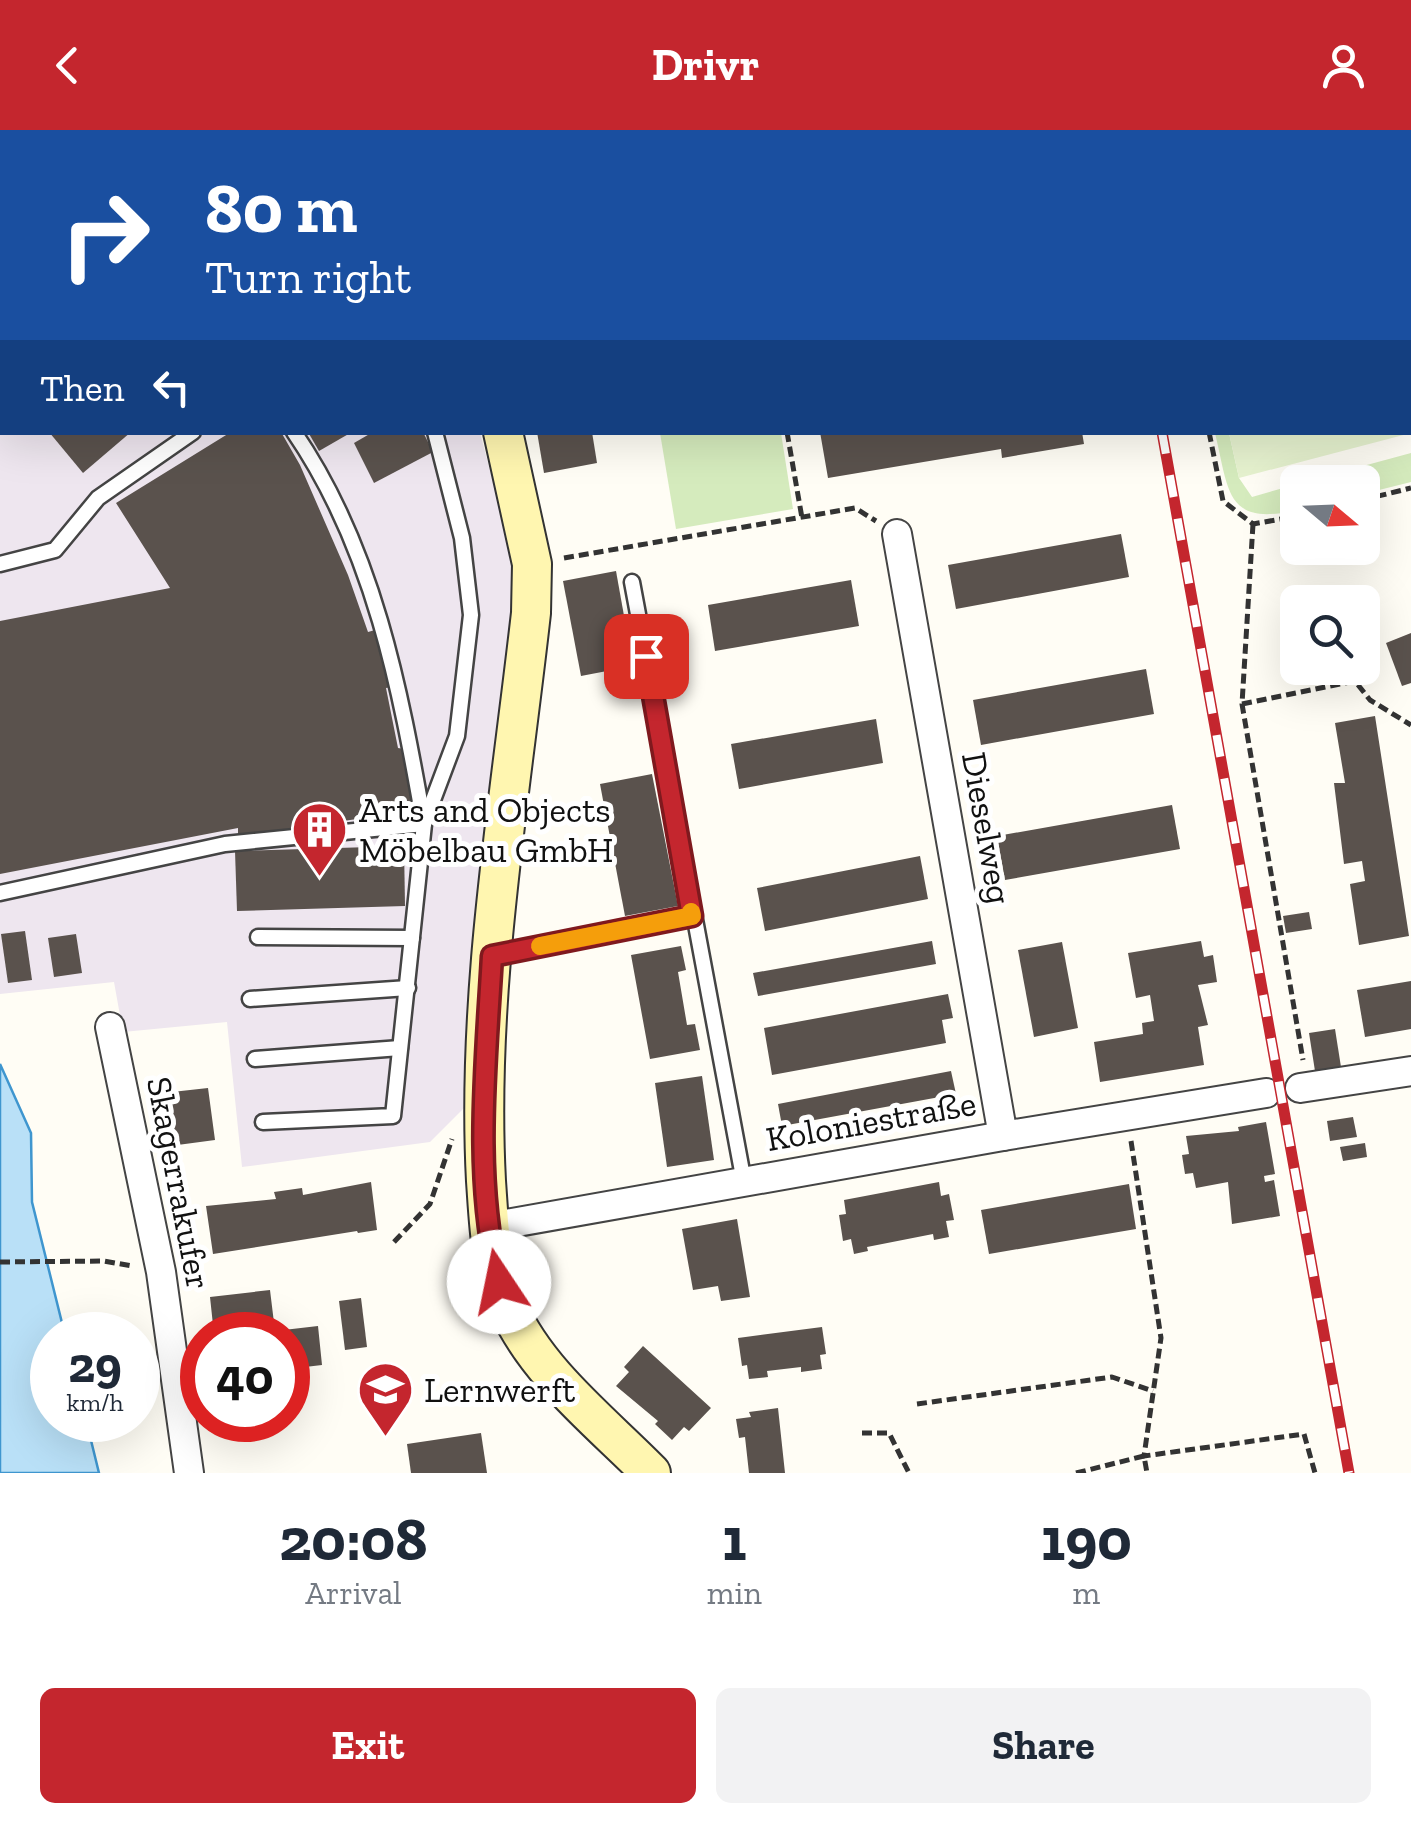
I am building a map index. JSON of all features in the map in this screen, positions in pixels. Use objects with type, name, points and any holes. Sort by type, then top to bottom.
[{"type":"street","points":[[504,435],[532,564],[531,613],[492,956],[483,1098],[489,1227],[507,1306],[532,1350],[651,1473]]},
{"type":"street","name":"Dieselweg","points":[[897,534],[1002,1136]]},
{"type":"street","name":"Skagerrakufer","points":[[110,1027],[160,1272],[190,1473]]},
{"type":"street","points":[[1304,1087],[1411,1071]]},
{"type":"street","name":"Koloniestraße","points":[[489,1227],[1266,1093]]},
{"type":"lane","points":[[0,564],[55,550],[98,498],[189,435]]},
{"type":"lane","points":[[296,435],[350,539],[381,619],[398,682],[424,824]]},
{"type":"lane","points":[[263,1122],[393,1116],[424,824],[457,736],[471,615],[462,538],[436,435]]},
{"type":"lane","points":[[632,582],[744,1182]]},
{"type":"lane","points":[[0,893],[225,844],[424,824]]},
{"type":"lane","points":[[492,956],[692,916]]},
{"type":"lane","points":[[258,937],[412,938]]},
{"type":"lane","points":[[250,999],[408,988]]},
{"type":"lane","points":[[255,1059],[400,1048]]},
{"type":"path","points":[[788,435],[802,518]]},
{"type":"path","points":[[1210,435],[1224,501],[1253,524],[1280,519]]},
{"type":"path","points":[[1380,496],[1411,488]]},
{"type":"path","points":[[532,564],[855,508],[897,534]]},
{"type":"path","points":[[1253,524],[1242,704],[1304,1087]]},
{"type":"path","points":[[1242,704],[1355,681],[1370,700],[1411,725]]},
{"type":"path","points":[[1128,1118],[1161,1338],[1144,1456],[1147,1473]]},
{"type":"path","points":[[394,1242],[430,1204],[452,1137]]},
{"type":"path","points":[[0,1262],[104,1261]]},
{"type":"path","points":[[917,1404],[1112,1376],[1153,1391]]},
{"type":"path","points":[[862,1433],[889,1434],[908,1473]]},
{"type":"path","points":[[1076,1473],[1144,1456],[1304,1434],[1315,1473]]},
{"type":"shaded area","points":[[0,435],[481,435],[508,538],[517,611],[466,1106],[430,1142],[242,1167],[227,1022],[123,1032],[114,982],[0,994]]},
{"type":"green space","points":[[660,435],[781,435],[793,509],[676,529]]},
{"type":"green space","points":[[1215,435],[1229,435],[1239,478],[1252,497],[1280,489],[1280,513],[1256,513],[1234,499]]},
{"type":"green space","points":[[1229,435],[1403,435],[1280,465],[1239,478]]},
{"type":"green space","points":[[1411,453],[1411,482],[1380,490],[1380,465],[1367,465]]},
{"type":"water","points":[[0,1064],[31,1133],[32,1202],[59,1312],[30,1312],[30,1442],[91,1442],[99,1473],[0,1473]]},
{"type":"building","points":[[51,435],[127,435],[83,473]]},
{"type":"building","points":[[226,435],[283,435],[348,575],[368,632],[375,630],[392,687],[386,688],[398,748],[404,749],[413,811],[238,836],[238,828],[0,874],[0,621],[170,588],[116,503]]},
{"type":"building","points":[[310,435],[347,435],[319,451]]},
{"type":"building","points":[[368,435],[424,435],[433,452],[374,483],[354,443]]},
{"type":"building","points":[[538,435],[592,435],[597,463],[544,473]]},
{"type":"building","points":[[821,435],[1082,435],[1084,444],[1002,458],[1001,449],[828,478]]},
{"type":"building","points":[[1121,534],[1129,577],[956,609],[948,565]]},
{"type":"building","points":[[616,571],[633,666],[581,676],[563,581]]},
{"type":"building","points":[[851,580],[859,626],[715,651],[708,605]]},
{"type":"building","points":[[1411,633],[1411,683],[1402,686],[1386,643]]},
{"type":"building","points":[[1146,669],[1154,714],[981,745],[973,700]]},
{"type":"building","points":[[1375,716],[1409,936],[1359,945],[1350,884],[1365,881],[1362,861],[1344,864],[1334,783],[1345,783],[1335,723]]},
{"type":"building","points":[[876,719],[883,763],[739,789],[731,744]]},
{"type":"building","points":[[652,774],[678,906],[625,916],[600,784]]},
{"type":"building","points":[[1172,805],[1180,849],[1005,880],[997,836]]},
{"type":"building","name":"Arts and Objects Möbelbau GmbH","points":[[404,846],[405,906],[237,911],[235,851]]},
{"type":"building","points":[[920,856],[928,899],[765,931],[757,888]]},
{"type":"building","points":[[1309,912],[1312,929],[1286,933],[1283,916]]},
{"type":"building","points":[[25,931],[32,980],[8,983],[1,934]]},
{"type":"building","points":[[76,934],[82,973],[54,977],[48,938]]},
{"type":"building","points":[[932,941],[936,964],[758,996],[753,973]]},
{"type":"building","points":[[1201,941],[1204,957],[1213,955],[1217,982],[1198,985],[1208,1025],[1198,1027],[1204,1065],[1100,1082],[1094,1042],[1143,1034],[1142,1023],[1154,1021],[1150,995],[1136,998],[1128,953]]},
{"type":"building","points":[[1062,942],[1078,1028],[1034,1037],[1018,950]]},
{"type":"building","points":[[681,946],[686,970],[678,972],[687,1025],[695,1024],[700,1050],[650,1059],[631,955]]},
{"type":"building","points":[[1411,981],[1411,1029],[1365,1037],[1357,990]]},
{"type":"building","points":[[948,994],[953,1018],[942,1020],[946,1043],[772,1075],[764,1028]]},
{"type":"building","points":[[1335,1029],[1341,1067],[1315,1071],[1309,1033]]},
{"type":"building","points":[[951,1071],[956,1094],[782,1126],[778,1104]]},
{"type":"building","points":[[702,1076],[714,1160],[667,1167],[655,1083]]},
{"type":"building","points":[[208,1088],[215,1140],[155,1148],[150,1111],[164,1109],[163,1093]]},
{"type":"building","points":[[1353,1117],[1357,1137],[1330,1141],[1327,1121]]},
{"type":"building","points":[[1266,1122],[1275,1174],[1264,1176],[1265,1182],[1274,1180],[1280,1216],[1232,1224],[1228,1182],[1196,1188],[1193,1173],[1185,1174],[1182,1155],[1189,1154],[1186,1136],[1239,1131],[1238,1127]]},
{"type":"building","points":[[1365,1143],[1367,1157],[1343,1161],[1340,1147]]},
{"type":"building","points":[[371,1182],[377,1230],[213,1254],[206,1206],[276,1199],[274,1192],[302,1188],[303,1195]]},
{"type":"building","points":[[939,1182],[941,1196],[949,1194],[954,1220],[946,1221],[949,1237],[934,1240],[933,1234],[867,1247],[868,1251],[854,1254],[851,1239],[843,1241],[839,1215],[846,1214],[844,1200]]},
{"type":"building","points":[[1129,1184],[1136,1229],[989,1254],[981,1210]]},
{"type":"building","points":[[737,1219],[750,1297],[721,1301],[718,1286],[693,1290],[682,1229]]},
{"type":"building","points":[[270,1290],[273,1312],[212,1312],[210,1297]]},
{"type":"building","points":[[361,1298],[367,1347],[345,1350],[339,1301]]},
{"type":"building","points":[[318,1326],[322,1365],[310,1366],[310,1327]]},
{"type":"building","points":[[822,1327],[826,1354],[820,1355],[822,1369],[767,1371],[768,1377],[749,1379],[747,1365],[742,1366],[738,1338]]},
{"type":"building","points":[[643,1346],[711,1408],[689,1431],[684,1427],[672,1440],[655,1424],[658,1421],[616,1386],[629,1372],[624,1367]]},
{"type":"building","points":[[778,1408],[785,1473],[749,1473],[745,1437],[739,1438],[736,1419],[751,1417],[749,1412]]},
{"type":"building","points":[[481,1433],[487,1473],[411,1473],[407,1444]]},
{"type":"railway","points":[[1163,435],[1349,1473]]},
{"type":"slow traffic","points":[[540,946],[692,916],[691,912]]},
{"type":"place","name":"Arts and Objects Möbelbau GmbH","points":[[320,879]]},
{"type":"place","name":"Lernwerft","points":[[385,1439]]},
{"type":"route","points":[[499,1282],[489,1227],[483,1098],[492,956],[692,916],[646,656]]}]
